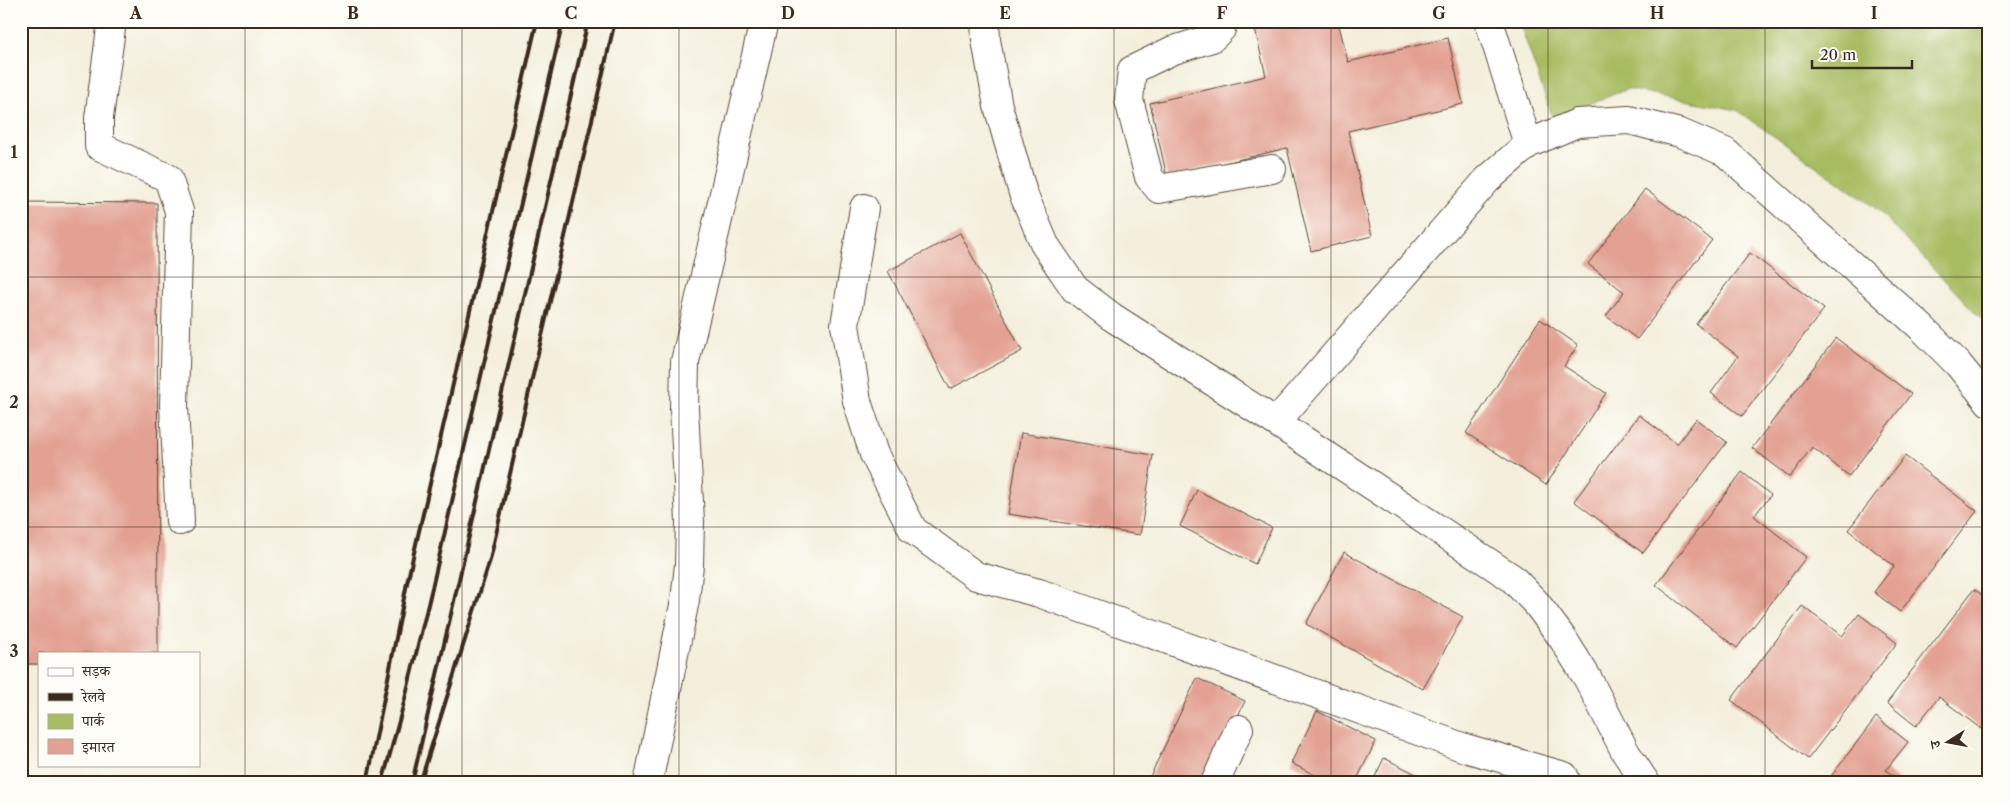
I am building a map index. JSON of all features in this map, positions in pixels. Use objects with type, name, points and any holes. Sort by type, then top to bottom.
[{"type":"street","points":[[112,21],[99,118],[99,146],[168,178],[179,211],[174,406],[180,521]]},
{"type":"street","points":[[648,783],[685,600],[690,565],[690,521],[684,409],[685,362],[764,21]]},
{"type":"street","points":[[985,21],[986,40],[998,106],[1024,193],[1045,245],[1075,289],[1112,317],[1276,422],[1504,573],[1518,585],[1537,604],[1563,639],[1588,679],[1626,753],[1646,783]]},
{"type":"street","points":[[1219,21],[1221,29],[1212,38],[1171,51],[1132,70],[1129,100],[1149,177],[1159,189],[1272,169]]},
{"type":"street","points":[[1490,21],[1528,144]]},
{"type":"street","points":[[1276,422],[1486,180],[1528,144],[1578,123],[1629,120],[1680,133],[1725,152],[1922,328],[1958,364],[1989,402]]},
{"type":"street","points":[[864,208],[845,325],[857,401],[872,445],[913,530],[976,576],[1039,593],[1465,748],[1564,776],[1567,783]]},
{"type":"street","points":[[1215,783],[1239,729]]},
{"type":"green space","points":[[1519,21],[1989,21],[1989,327],[1878,210],[1737,110],[1627,89],[1553,119]]},
{"type":"building","points":[[1253,21],[1338,21],[1348,62],[1448,38],[1463,104],[1348,131],[1372,236],[1311,251],[1287,148],[1167,177],[1150,103],[1266,76]]},
{"type":"building","points":[[1645,189],[1712,240],[1637,339],[1606,316],[1624,292],[1588,264]]},
{"type":"building","points":[[21,202],[157,203],[158,652],[38,652],[38,664],[21,664]]},
{"type":"building","points":[[960,233],[1022,351],[950,389],[888,271]]},
{"type":"building","points":[[1750,253],[1824,309],[1742,416],[1711,393],[1738,356],[1696,324]]},
{"type":"building","points":[[1540,319],[1578,345],[1564,366],[1606,393],[1546,485],[1466,433]]},
{"type":"building","points":[[1836,338],[1911,394],[1849,476],[1812,447],[1790,477],[1752,448]]},
{"type":"building","points":[[1639,415],[1677,444],[1696,419],[1727,442],[1643,553],[1574,501]]},
{"type":"building","points":[[1021,433],[1153,455],[1140,535],[1008,514]]},
{"type":"building","points":[[1905,456],[1977,511],[1900,612],[1874,592],[1894,566],[1848,530]]},
{"type":"building","points":[[1742,472],[1771,495],[1754,516],[1806,557],[1737,648],[1656,585]]},
{"type":"building","points":[[1197,490],[1272,528],[1255,564],[1180,526]]},
{"type":"building","points":[[1344,552],[1463,617],[1423,689],[1306,624]]},
{"type":"building","points":[[1974,589],[1989,600],[1989,719],[1981,729],[1939,697],[1916,726],[1887,703]]},
{"type":"building","points":[[1802,606],[1842,636],[1859,614],[1897,643],[1808,759],[1731,700]]},
{"type":"building","points":[[1197,678],[1245,701],[1206,783],[1147,783]]},
{"type":"building","points":[[1317,711],[1376,741],[1355,783],[1331,783],[1291,763]]},
{"type":"building","points":[[1876,717],[1908,742],[1886,770],[1902,783],[1826,783]]},
{"type":"building","points":[[1384,758],[1434,783],[1372,783]]},
{"type":"railway","points":[[367,783],[407,583],[537,21]]},
{"type":"railway","points":[[382,783],[432,588],[563,21]]},
{"type":"railway","points":[[412,783],[588,21]]},
{"type":"railway","points":[[420,783],[490,560],[615,21]]}]
